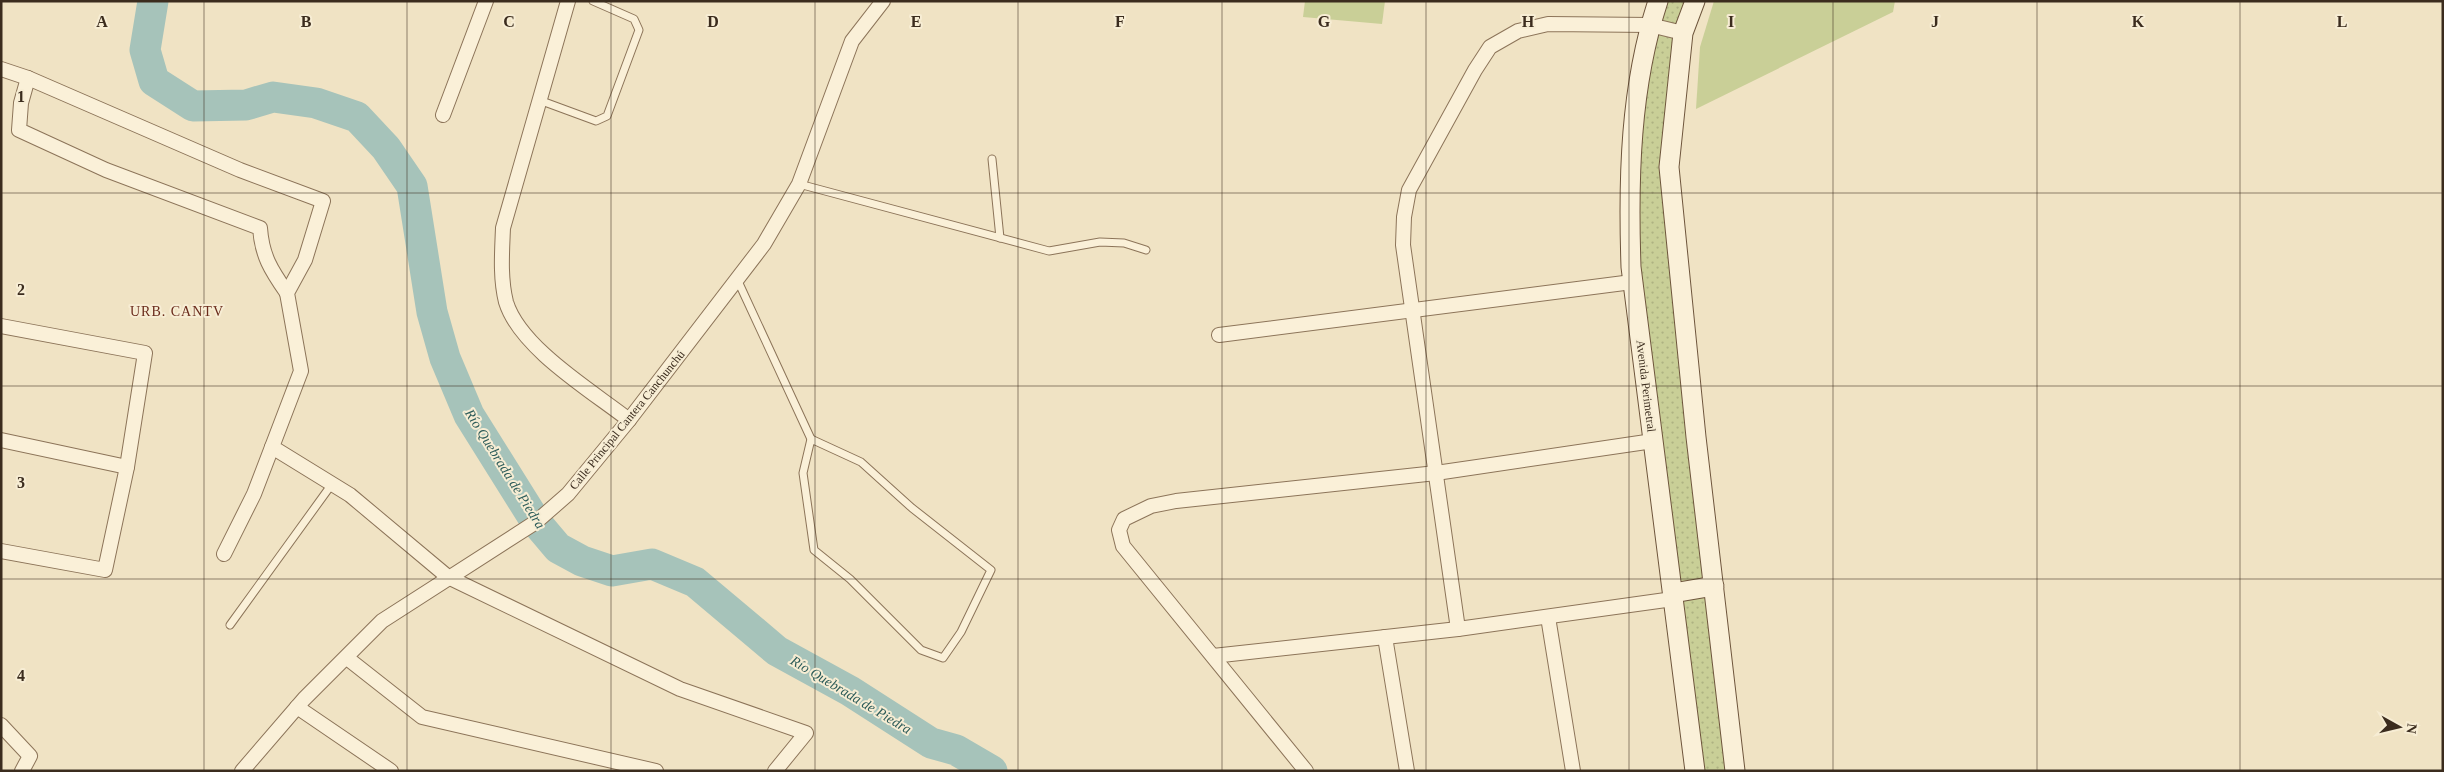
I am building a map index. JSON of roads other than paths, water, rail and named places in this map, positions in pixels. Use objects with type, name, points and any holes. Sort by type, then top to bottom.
[{"type":"main road","name":"Avenida Perimetral","points":[[1658,1],[1650,25],[1632,124],[1629,198],[1632,282],[1695,771]]},
{"type":"main road","points":[[1695,1],[1684,33],[1669,167],[1735,771]]},
{"type":"main road","points":[[1673,596],[1714,586]]},
{"type":"street","points":[[443,115],[486,1]]},
{"type":"street","points":[[568,1],[503,228],[502,267],[506,302],[521,332],[549,359],[630,420]]},
{"type":"street","name":"Calle Principal Cantera Canchunchú","points":[[242,771],[297,707],[382,621],[536,522],[568,494],[630,420],[764,244],[799,184],[852,40],[883,1]]},
{"type":"street","points":[[1458,629],[1403,245],[1404,217],[1409,190],[1475,70],[1490,47],[1518,31],[1548,24],[1650,25],[1684,33]]},
{"type":"street","points":[[1,70],[28,78],[240,170],[324,201],[305,260],[288,293]]},
{"type":"street","points":[[28,78],[22,103],[20,130],[106,170],[260,228],[261,247],[270,268],[288,293],[301,370],[254,494],[224,554]]},
{"type":"street","points":[[1219,335],[1632,282]]},
{"type":"street","points":[[1,326],[145,353],[127,467],[105,570],[1,551]]},
{"type":"street","points":[[1,440],[127,467]]},
{"type":"street","points":[[1306,771],[1123,546],[1119,530],[1124,519],[1151,506],[1176,501],[1436,473],[1653,441]]},
{"type":"street","points":[[272,447],[350,495],[448,577],[680,689],[806,733],[775,771]]},
{"type":"street","points":[[1213,656],[1458,629],[1548,617],[1673,596]]},
{"type":"street","points":[[1548,617],[1573,771]]},
{"type":"street","points":[[1385,637],[1407,771]]},
{"type":"street","points":[[347,658],[422,717],[656,771]]},
{"type":"street","points":[[297,707],[391,771]]},
{"type":"street","points":[[1,725],[30,756],[22,771]]},
{"type":"lane","points":[[539,100],[596,121],[607,116],[639,30],[634,19],[593,1]]},
{"type":"lane","points":[[992,159],[1000,238]]},
{"type":"lane","points":[[799,184],[1049,251],[1100,242],[1124,244],[1146,250]]},
{"type":"lane","points":[[737,279],[811,439],[803,473],[814,550],[850,579],[922,650],[944,658],[961,632],[991,570],[912,508],[861,462],[811,439]]},
{"type":"lane","points":[[230,625],[332,484]]},
{"type":"waterway","name":"Río Quebrada de Piedra","points":[[153,1],[145,50],[154,81],[193,106],[246,105],[273,97],[316,103],[357,117],[386,148],[412,186],[432,312],[445,358],[469,415],[536,522],[558,548],[582,561],[612,571],[652,564],[695,582],[777,651],[850,691],[931,743],[956,750],[992,771]]},
{"type":"district","name":"URB. CANTV","points":[[177,311]]}]
